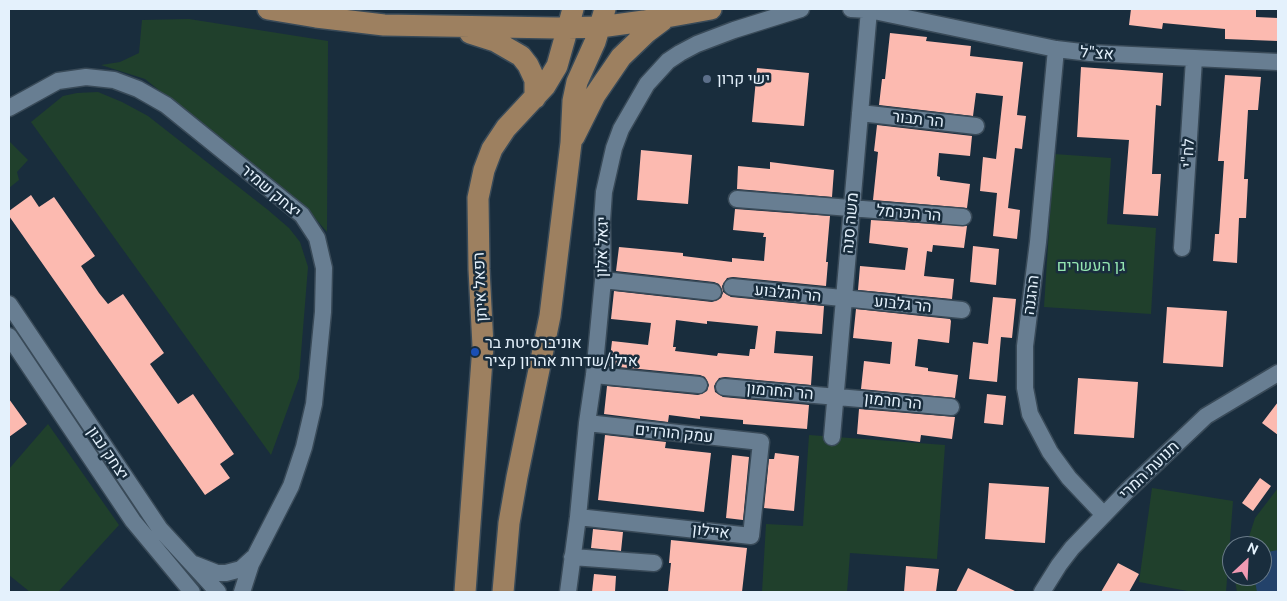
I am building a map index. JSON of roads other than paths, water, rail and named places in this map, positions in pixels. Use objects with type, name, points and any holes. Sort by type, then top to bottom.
[{"type":"main road","points":[[268,9],[368,24],[448,27],[570,18],[665,18],[711,9]]},
{"type":"main road","points":[[588,9],[603,18]]},
{"type":"main road","name":"רפאל איתן","points":[[465,592],[483,346],[478,269],[478,198],[484,170],[492,149],[506,128],[535,98],[557,66],[570,18]]},
{"type":"main road","points":[[503,592],[509,522],[516,477],[550,316],[577,82],[595,42],[603,18]]},
{"type":"main road","points":[[571,143],[595,95],[621,56],[665,18]]},
{"type":"main road","points":[[448,27],[495,41],[521,56],[528,65],[535,80],[535,98]]},
{"type":"street","name":"יגאל אלון","points":[[568,592],[578,517],[586,423],[594,375],[603,280],[602,221],[606,184],[621,129],[642,90],[668,61],[697,44],[742,27],[802,9]]},
{"type":"street","points":[[851,9],[869,10]]},
{"type":"street","name":"אצ\"ל","points":[[869,10],[1056,49],[1090,54],[1278,62]]},
{"type":"street","name":"משה סנה","points":[[832,437],[869,10]]},
{"type":"street","name":"ההגנה","points":[[1056,49],[1025,346],[1025,388],[1030,414],[1050,452],[1069,478],[1104,515]]},
{"type":"street","name":"לח\"י","points":[[1182,248],[1194,58]]},
{"type":"street","name":"יצחק שמיר","points":[[9,108],[58,81],[86,77],[114,80],[138,89],[166,105],[302,215],[317,238],[324,268],[323,312],[314,404],[304,447],[291,486],[256,554],[247,574],[242,592]]},
{"type":"street","name":"הר תבור","points":[[860,113],[976,126]]},
{"type":"street","name":"הר הכרמל","points":[[737,199],[962,217]]},
{"type":"street","points":[[603,280],[713,292]]},
{"type":"street","name":"הר הגלבוע","points":[[732,287],[844,298]]},
{"type":"street","name":"הר גלבוע","points":[[844,298],[962,310]]},
{"type":"street","name":"יצחק נבון","points":[[9,304],[160,529],[218,592]]},
{"type":"street","name":"יצחק נבון","points":[[9,336],[133,521],[192,592]]},
{"type":"street","name":"תנועת המרי","points":[[1042,592],[1072,548],[1206,416],[1278,373]]},
{"type":"street","points":[[594,375],[700,386]]},
{"type":"street","name":"הר החרמון","points":[[724,386],[835,395]]},
{"type":"street","name":"הר חרמון","points":[[835,395],[951,407]]},
{"type":"street","name":"עמק הורדים","points":[[586,423],[761,442]]},
{"type":"street","name":"איילון","points":[[578,517],[752,536],[761,442]]},
{"type":"street","name":"יצחק שמיר","points":[[190,562],[202,568],[226,574],[241,569],[256,554]]},
{"type":"street","points":[[572,557],[654,563]]},
{"type":"water","points":[[1278,550],[1278,592],[1257,592],[1256,586],[1272,586],[1272,551]]},
{"type":"place","name":"ישי קרון","points":[[707,79]]},
{"type":"place","name":"אוניברסיטת בר אילן/שדרות אהרון קציר","points":[[475,352]]},
{"type":"park label","name":"גן העשרים","points":[[1091,266]]}]
